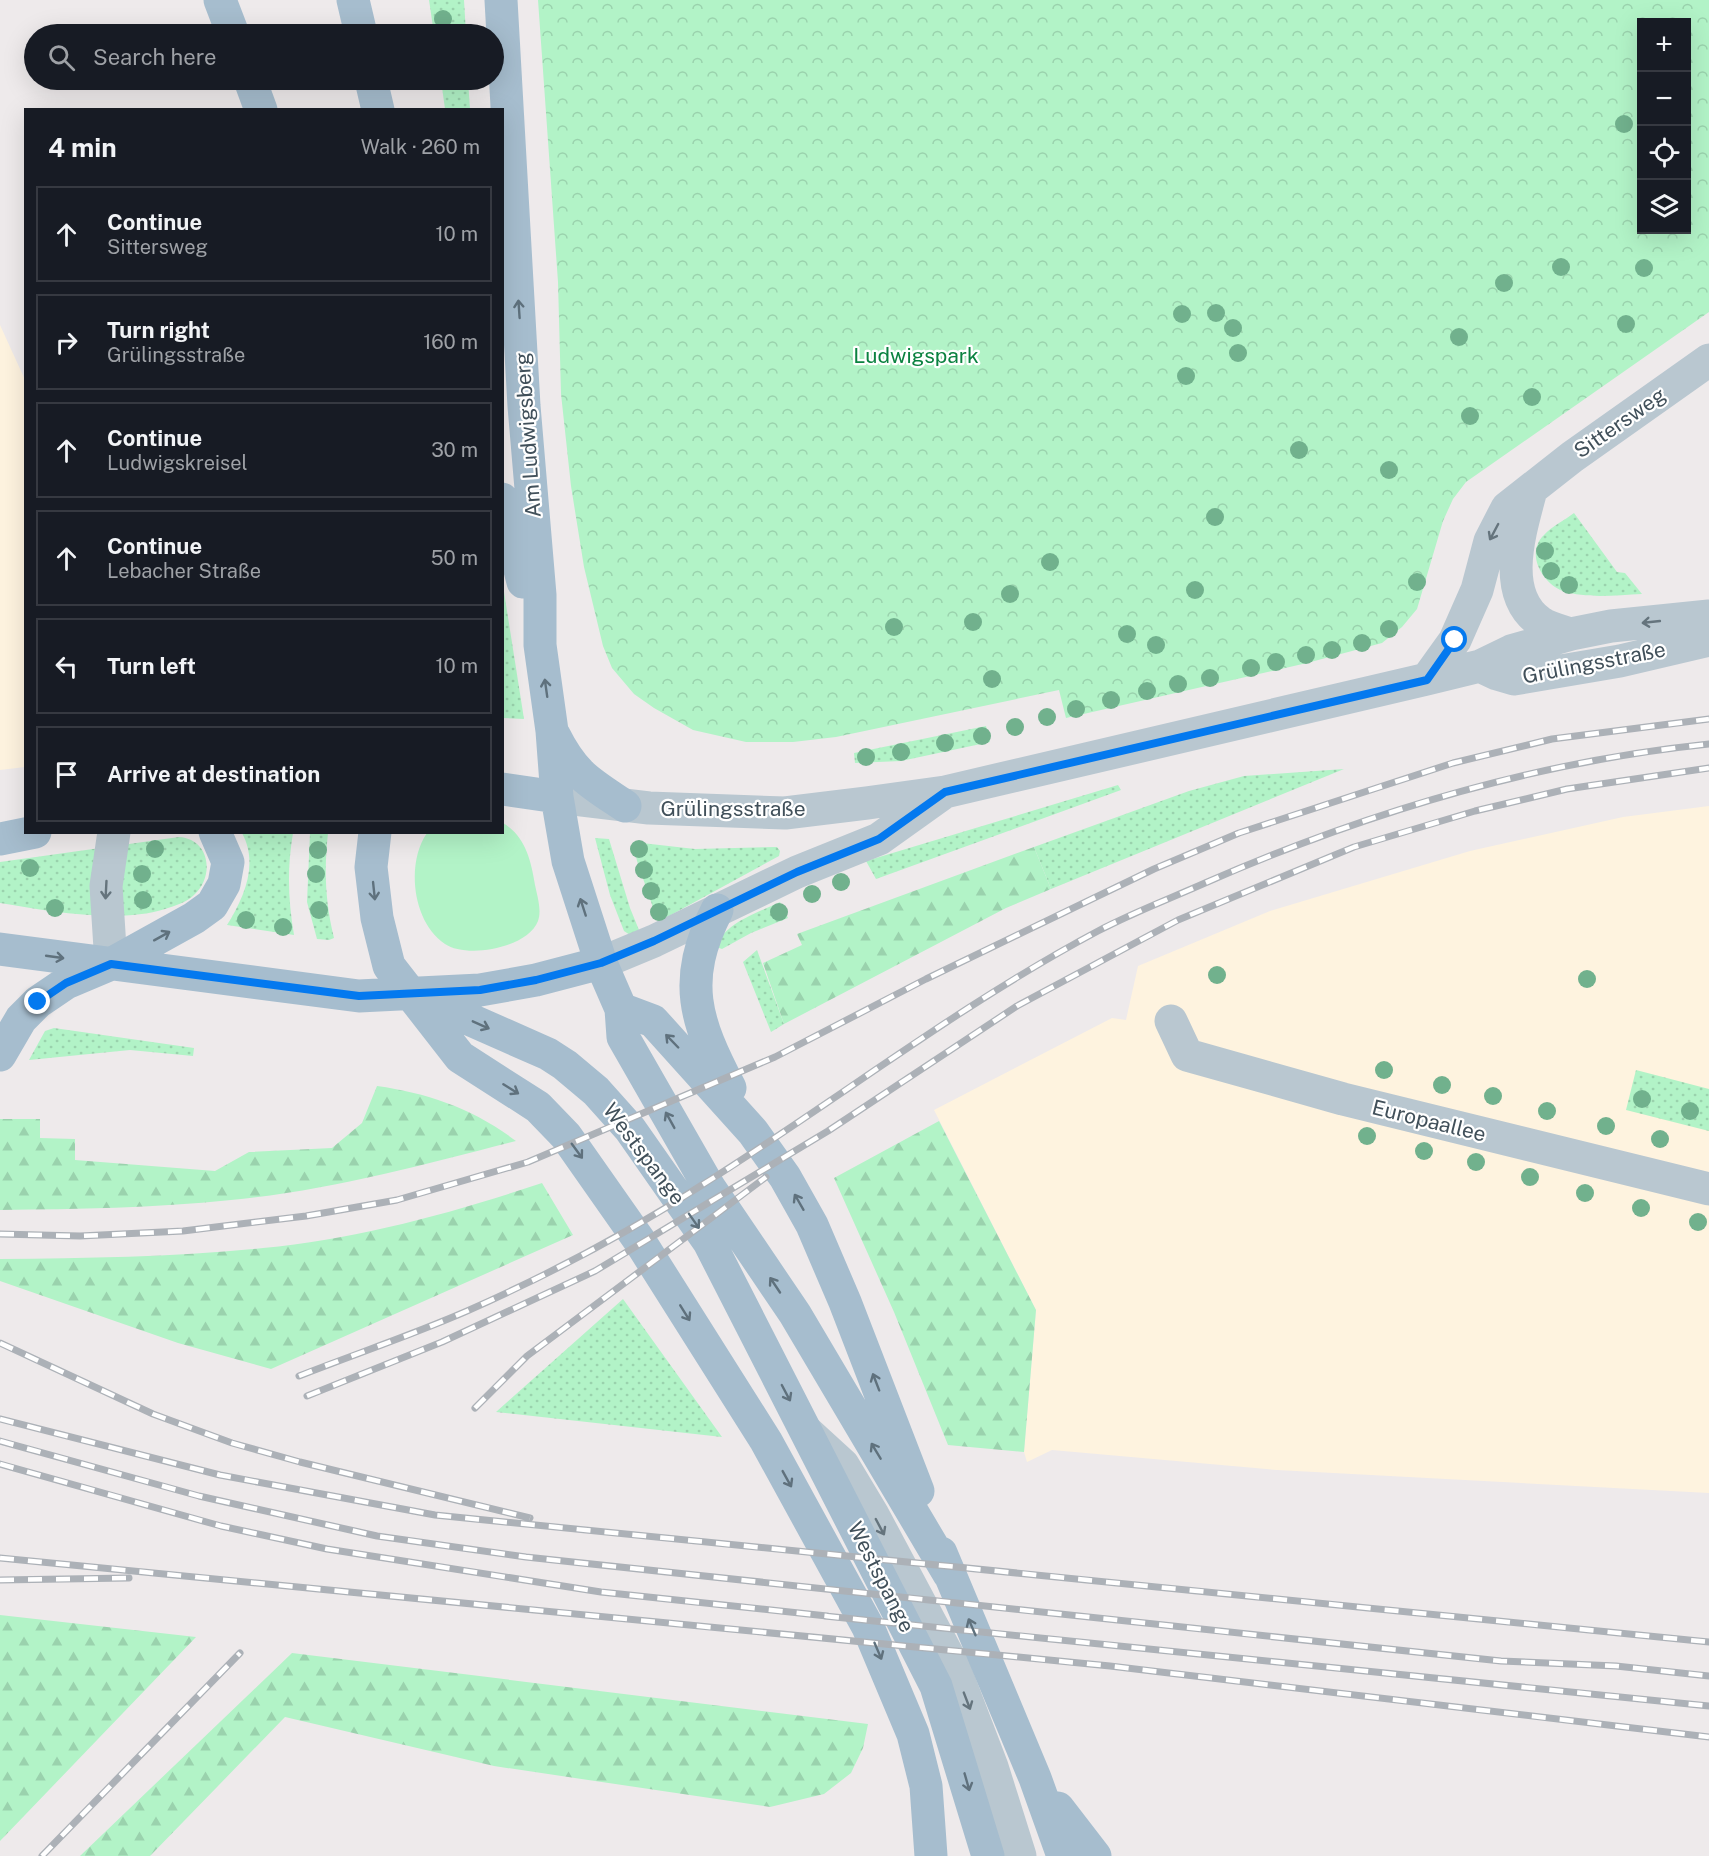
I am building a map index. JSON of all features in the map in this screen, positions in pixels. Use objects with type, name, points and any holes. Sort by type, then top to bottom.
[{"type":"main road","points":[[220,0],[229,24]]},
{"type":"main road","points":[[353,0],[359,24]]},
{"type":"main road","name":"Am Ludwigsberg","points":[[501,0],[502,24]]},
{"type":"main road","name":"Am Ludwigsberg","points":[[504,53],[524,406],[540,595],[540,645],[552,731],[557,797],[568,861],[601,963]]},
{"type":"main road","points":[[254,90],[260,108]]},
{"type":"main road","points":[[373,90],[378,108]]},
{"type":"main road","points":[[504,507],[540,645]]},
{"type":"main road","points":[[552,731],[568,762],[589,782],[625,806]]},
{"type":"main road","points":[[504,789],[557,797]]},
{"type":"main road","points":[[0,839],[25,834]]},
{"type":"main road","points":[[0,1054],[21,1019],[38,1002],[66,983],[111,964],[194,918],[212,905],[224,884],[228,862],[216,834]]},
{"type":"main road","points":[[375,834],[371,867],[376,918],[389,966],[408,992]]},
{"type":"main road","points":[[717,910],[702,939],[695,981],[695,1000],[712,1055],[753,1132]]},
{"type":"main road","points":[[0,950],[359,996],[480,990],[536,980],[601,963]]},
{"type":"main road","name":"Westspange","points":[[601,963],[621,1009],[623,1037],[682,1142],[795,1314],[949,1574]]},
{"type":"main road","name":"Westspange","points":[[408,992],[548,1054],[596,1091],[630,1129],[709,1242],[936,1686],[988,1856]]},
{"type":"main road","name":"Westspange","points":[[408,992],[460,1057],[538,1107],[566,1136],[639,1240],[766,1440],[868,1627],[913,1734],[926,1786],[931,1856]]},
{"type":"main road","name":"Westspange","points":[[621,1009],[653,1021],[753,1132],[785,1177],[812,1225],[846,1302],[949,1574],[1035,1778],[1063,1856]]},
{"type":"main road","points":[[1035,1778],[1095,1856]]},
{"type":"street","name":"Sittersweg","points":[[1427,680],[1455,640],[1468,611],[1490,541],[1507,508],[1531,488],[1709,360]]},
{"type":"street","points":[[1531,488],[1516,549],[1515,572],[1527,609],[1540,623],[1571,634]]},
{"type":"street","points":[[1511,651],[1523,630],[1527,609]]},
{"type":"street","name":"Sittersweg","points":[[1468,611],[1480,666]]},
{"type":"street","name":"Grülingsstraße","points":[[557,797],[625,806],[785,813],[945,792],[1427,680],[1480,666],[1511,651],[1571,634],[1611,626],[1709,616]]},
{"type":"street","name":"Grülingsstraße","points":[[1480,666],[1515,679],[1620,661],[1709,640]]},
{"type":"street","name":"Grülingsstraße","points":[[601,963],[654,941],[797,872],[879,839],[945,792]]},
{"type":"street","points":[[111,964],[106,886],[114,834]]},
{"type":"street","name":"Europaallee","points":[[1171,1021],[1187,1055],[1343,1100],[1709,1189]]},
{"type":"street","points":[[806,1432],[843,1465],[873,1515],[953,1665],[992,1767],[1020,1856]]},
{"type":"shaded area","points":[[0,325],[24,378],[24,767],[0,770]]},
{"type":"shaded area","points":[[1709,806],[1709,1493],[1277,1470],[1052,1450],[1027,1462],[1024,1452],[1036,1310],[934,1110],[1112,1018],[1126,1020],[1138,966],[1270,911],[1470,851],[1623,817]]},
{"type":"green space","points":[[429,0],[464,0],[465,24],[433,24]]},
{"type":"green space","name":"Ludwigspark","points":[[538,0],[1709,0],[1709,312],[1466,482],[1453,499],[1443,521],[1417,609],[1402,627],[1382,643],[1307,663],[1066,718],[1059,690],[836,737],[793,742],[746,742],[693,730],[634,694],[612,668],[603,646],[584,567],[571,486],[561,394],[558,282]]},
{"type":"green space","points":[[442,90],[469,90],[470,108],[445,108]]},
{"type":"green space","points":[[1574,513],[1617,572],[1625,573],[1642,594],[1582,595],[1563,591],[1548,581],[1538,567],[1536,550],[1538,542],[1551,529]]},
{"type":"green space","points":[[504,592],[524,719],[504,718]]},
{"type":"green space","points":[[986,726],[990,742],[901,761],[855,763],[854,753]]},
{"type":"green space","points":[[1344,769],[1051,889],[1034,847],[1189,791],[1244,776]]},
{"type":"green space","points":[[1118,785],[1121,790],[876,879],[866,861]]},
{"type":"green space","points":[[504,824],[511,828],[526,849],[539,903],[538,921],[532,930],[510,944],[496,948],[467,951],[445,944],[425,922],[419,907],[415,876],[420,845],[426,834],[504,834]]},
{"type":"green space","points":[[242,834],[293,834],[289,884],[294,935],[227,925],[239,904],[247,880],[249,857]]},
{"type":"green space","points":[[310,834],[328,834],[326,886],[334,938],[317,939],[307,902]]},
{"type":"green space","points":[[179,837],[197,844],[203,851],[207,869],[201,887],[191,897],[177,905],[146,913],[105,916],[0,903],[0,862]]},
{"type":"green space","points":[[595,838],[609,839],[639,930],[630,935],[624,931],[610,895]]},
{"type":"green space","points":[[633,842],[695,849],[777,847],[780,851],[779,856],[658,922],[637,861]]},
{"type":"green space","points":[[1034,847],[1051,889],[1006,908],[784,1024],[763,963],[802,945],[797,934]]},
{"type":"green space","points":[[780,902],[788,918],[751,933],[722,949],[716,947],[720,938],[734,925]]},
{"type":"green space","points":[[757,950],[784,1024],[771,1032],[743,962]]},
{"type":"green space","points":[[54,1028],[194,1048],[193,1056],[130,1050],[29,1060],[45,1031]]},
{"type":"green space","points":[[1636,1070],[1709,1089],[1709,1131],[1626,1110]]},
{"type":"green space","points":[[377,1086],[414,1093],[450,1104],[484,1120],[516,1141],[339,1184],[267,1196],[202,1203],[87,1209],[0,1210],[0,1119],[40,1119],[40,1138],[75,1139],[75,1160],[215,1171],[249,1152],[332,1148],[362,1123]]},
{"type":"green space","points":[[939,1121],[1036,1310],[1024,1452],[948,1445],[894,1312],[834,1178]]},
{"type":"green space","points":[[542,1183],[573,1235],[271,1369],[178,1343],[0,1281],[0,1259],[165,1255],[299,1244],[404,1223],[474,1205]]},
{"type":"green space","points":[[623,1299],[722,1437],[496,1412]]},
{"type":"green space","points":[[0,1615],[196,1637],[0,1841]]},
{"type":"green space","points":[[292,1653],[868,1724],[863,1748],[851,1773],[824,1794],[770,1807],[494,1766],[285,1717],[150,1856],[80,1856]]},
{"type":"railway","points":[[0,1234],[80,1236],[183,1231],[306,1216],[397,1200],[528,1162],[775,1057],[926,979],[1154,869],[1239,833],[1453,763],[1552,739],[1709,719]]},
{"type":"railway","points":[[299,1376],[467,1311],[557,1268],[616,1236],[674,1203],[752,1153],[996,990],[1098,931],[1137,912],[1327,834],[1451,794],[1579,763],[1709,744]]},
{"type":"railway","points":[[307,1396],[442,1342],[595,1271],[828,1131],[1017,1006],[1178,920],[1354,847],[1475,811],[1567,789],[1709,768]]},
{"type":"railway","points":[[475,1408],[527,1356],[766,1177]]},
{"type":"railway","points":[[0,1343],[153,1414],[232,1443],[300,1462],[530,1518]]},
{"type":"railway","points":[[0,1419],[220,1475],[435,1515],[1709,1642]]},
{"type":"railway","points":[[0,1441],[199,1496],[377,1536],[526,1557],[1501,1661],[1616,1666],[1709,1676]]},
{"type":"railway","points":[[0,1464],[221,1526],[327,1549],[601,1592],[827,1616]]},
{"type":"railway","points":[[0,1558],[1110,1666],[1709,1737]]},
{"type":"railway","points":[[0,1580],[129,1578]]},
{"type":"railway","points":[[825,1616],[1709,1706]]},
{"type":"railway","points":[[42,1856],[240,1653]]},
{"type":"route","points":[[38,1002],[66,983],[111,964],[359,996],[480,990],[536,980],[601,963],[654,941],[797,872],[851,852],[879,839],[945,792],[1427,680],[1455,640]]}]
